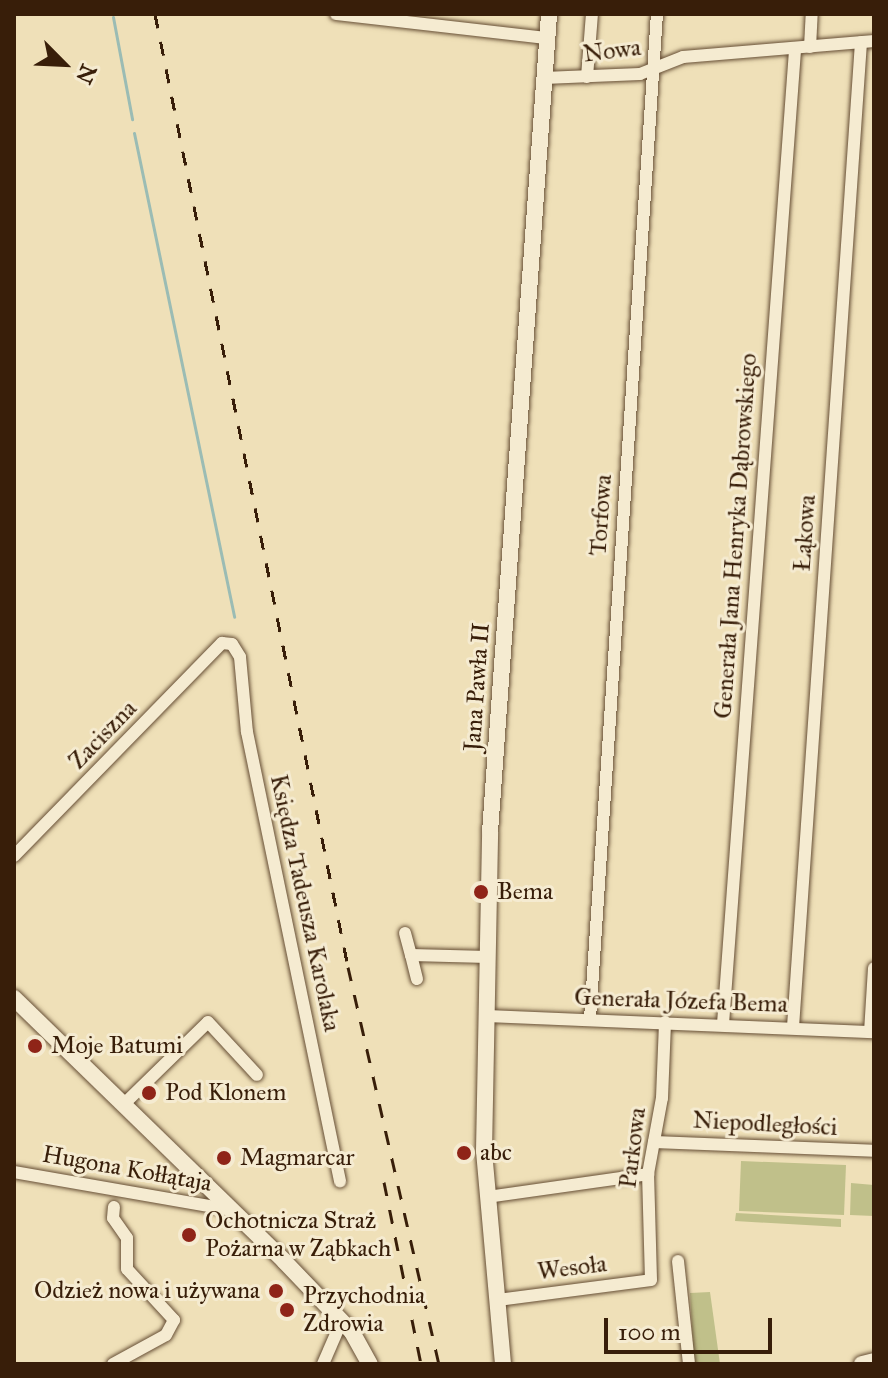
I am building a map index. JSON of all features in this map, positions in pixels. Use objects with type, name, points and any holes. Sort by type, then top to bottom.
[{"type":"street","points":[[336,14],[547,38]]},
{"type":"street","name":"Jana Pawła II","points":[[503,1364],[487,1197],[490,832],[549,14]]},
{"type":"street","points":[[587,77],[592,14]]},
{"type":"street","name":"Torfowa","points":[[590,1019],[657,14]]},
{"type":"street","points":[[810,47],[812,14]]},
{"type":"street","name":"Nowa","points":[[544,78],[587,77],[653,68],[683,57],[795,51],[867,42]]},
{"type":"street","name":"Łąkowa","points":[[793,1027],[867,42]]},
{"type":"street","name":"Generała Jana Henryka Dąbrowskiego","points":[[723,1024],[795,51]]},
{"type":"street","name":"Zaciszna","points":[[14,856],[222,643]]},
{"type":"street","name":"Księdza Tadeusza Karolaka","points":[[222,643],[232,644],[240,657],[247,732],[340,1181]]},
{"type":"street","points":[[405,933],[417,979]]},
{"type":"street","points":[[411,955],[488,957]]},
{"type":"street","points":[[872,1032],[874,968]]},
{"type":"street","points":[[14,998],[342,1320],[370,1364]]},
{"type":"street","name":"Generała Józefa Bema","points":[[487,1016],[872,1032]]},
{"type":"street","points":[[124,1104],[208,1022],[257,1075]]},
{"type":"street","name":"Parkowa","points":[[651,1280],[648,1174],[654,1142],[665,1022]]},
{"type":"street","name":"Niepodległości","points":[[654,1142],[874,1151]]},
{"type":"street","name":"Hugona Kołłątaja","points":[[14,1172],[232,1210]]},
{"type":"street","points":[[487,1197],[648,1174]]},
{"type":"street","points":[[113,1364],[166,1335],[174,1320],[127,1269],[127,1238],[113,1218],[114,1207]]},
{"type":"street","points":[[678,1261],[689,1364]]},
{"type":"street","name":"Wesoła","points":[[498,1300],[651,1280]]},
{"type":"street","points":[[323,1364],[342,1320]]},
{"type":"street","points":[[862,1364],[874,1361]]},
{"type":"green space","points":[[741,1161],[846,1165],[844,1215],[739,1211]]},
{"type":"green space","points":[[851,1183],[874,1185],[874,1216],[850,1215]]},
{"type":"green space","points":[[736,1213],[841,1219],[841,1227],[735,1221]]},
{"type":"green space","points":[[710,1292],[720,1364],[694,1364],[690,1293]]},
{"type":"waterway","points":[[113,17],[132,119]]},
{"type":"waterway","points":[[134,133],[234,617]]},
{"type":"railway","points":[[155,14],[348,967],[439,1364]]},
{"type":"railway","points":[[384,1182],[421,1364]]},
{"type":"place","name":"Bema","points":[[481,892]]},
{"type":"place","name":"Moje Batumi","points":[[35,1046]]},
{"type":"place","name":"Pod Klonem","points":[[149,1093]]},
{"type":"place","name":"abc","points":[[464,1153]]},
{"type":"place","name":"Magmarcar","points":[[224,1158]]},
{"type":"place","name":"Ochotnicza Straż Pożarna w Ząbkach","points":[[189,1235]]},
{"type":"place","name":"Odzież nowa i używana","points":[[276,1291]]},
{"type":"place","name":"Przychodnia Zdrowia","points":[[287,1310]]}]
